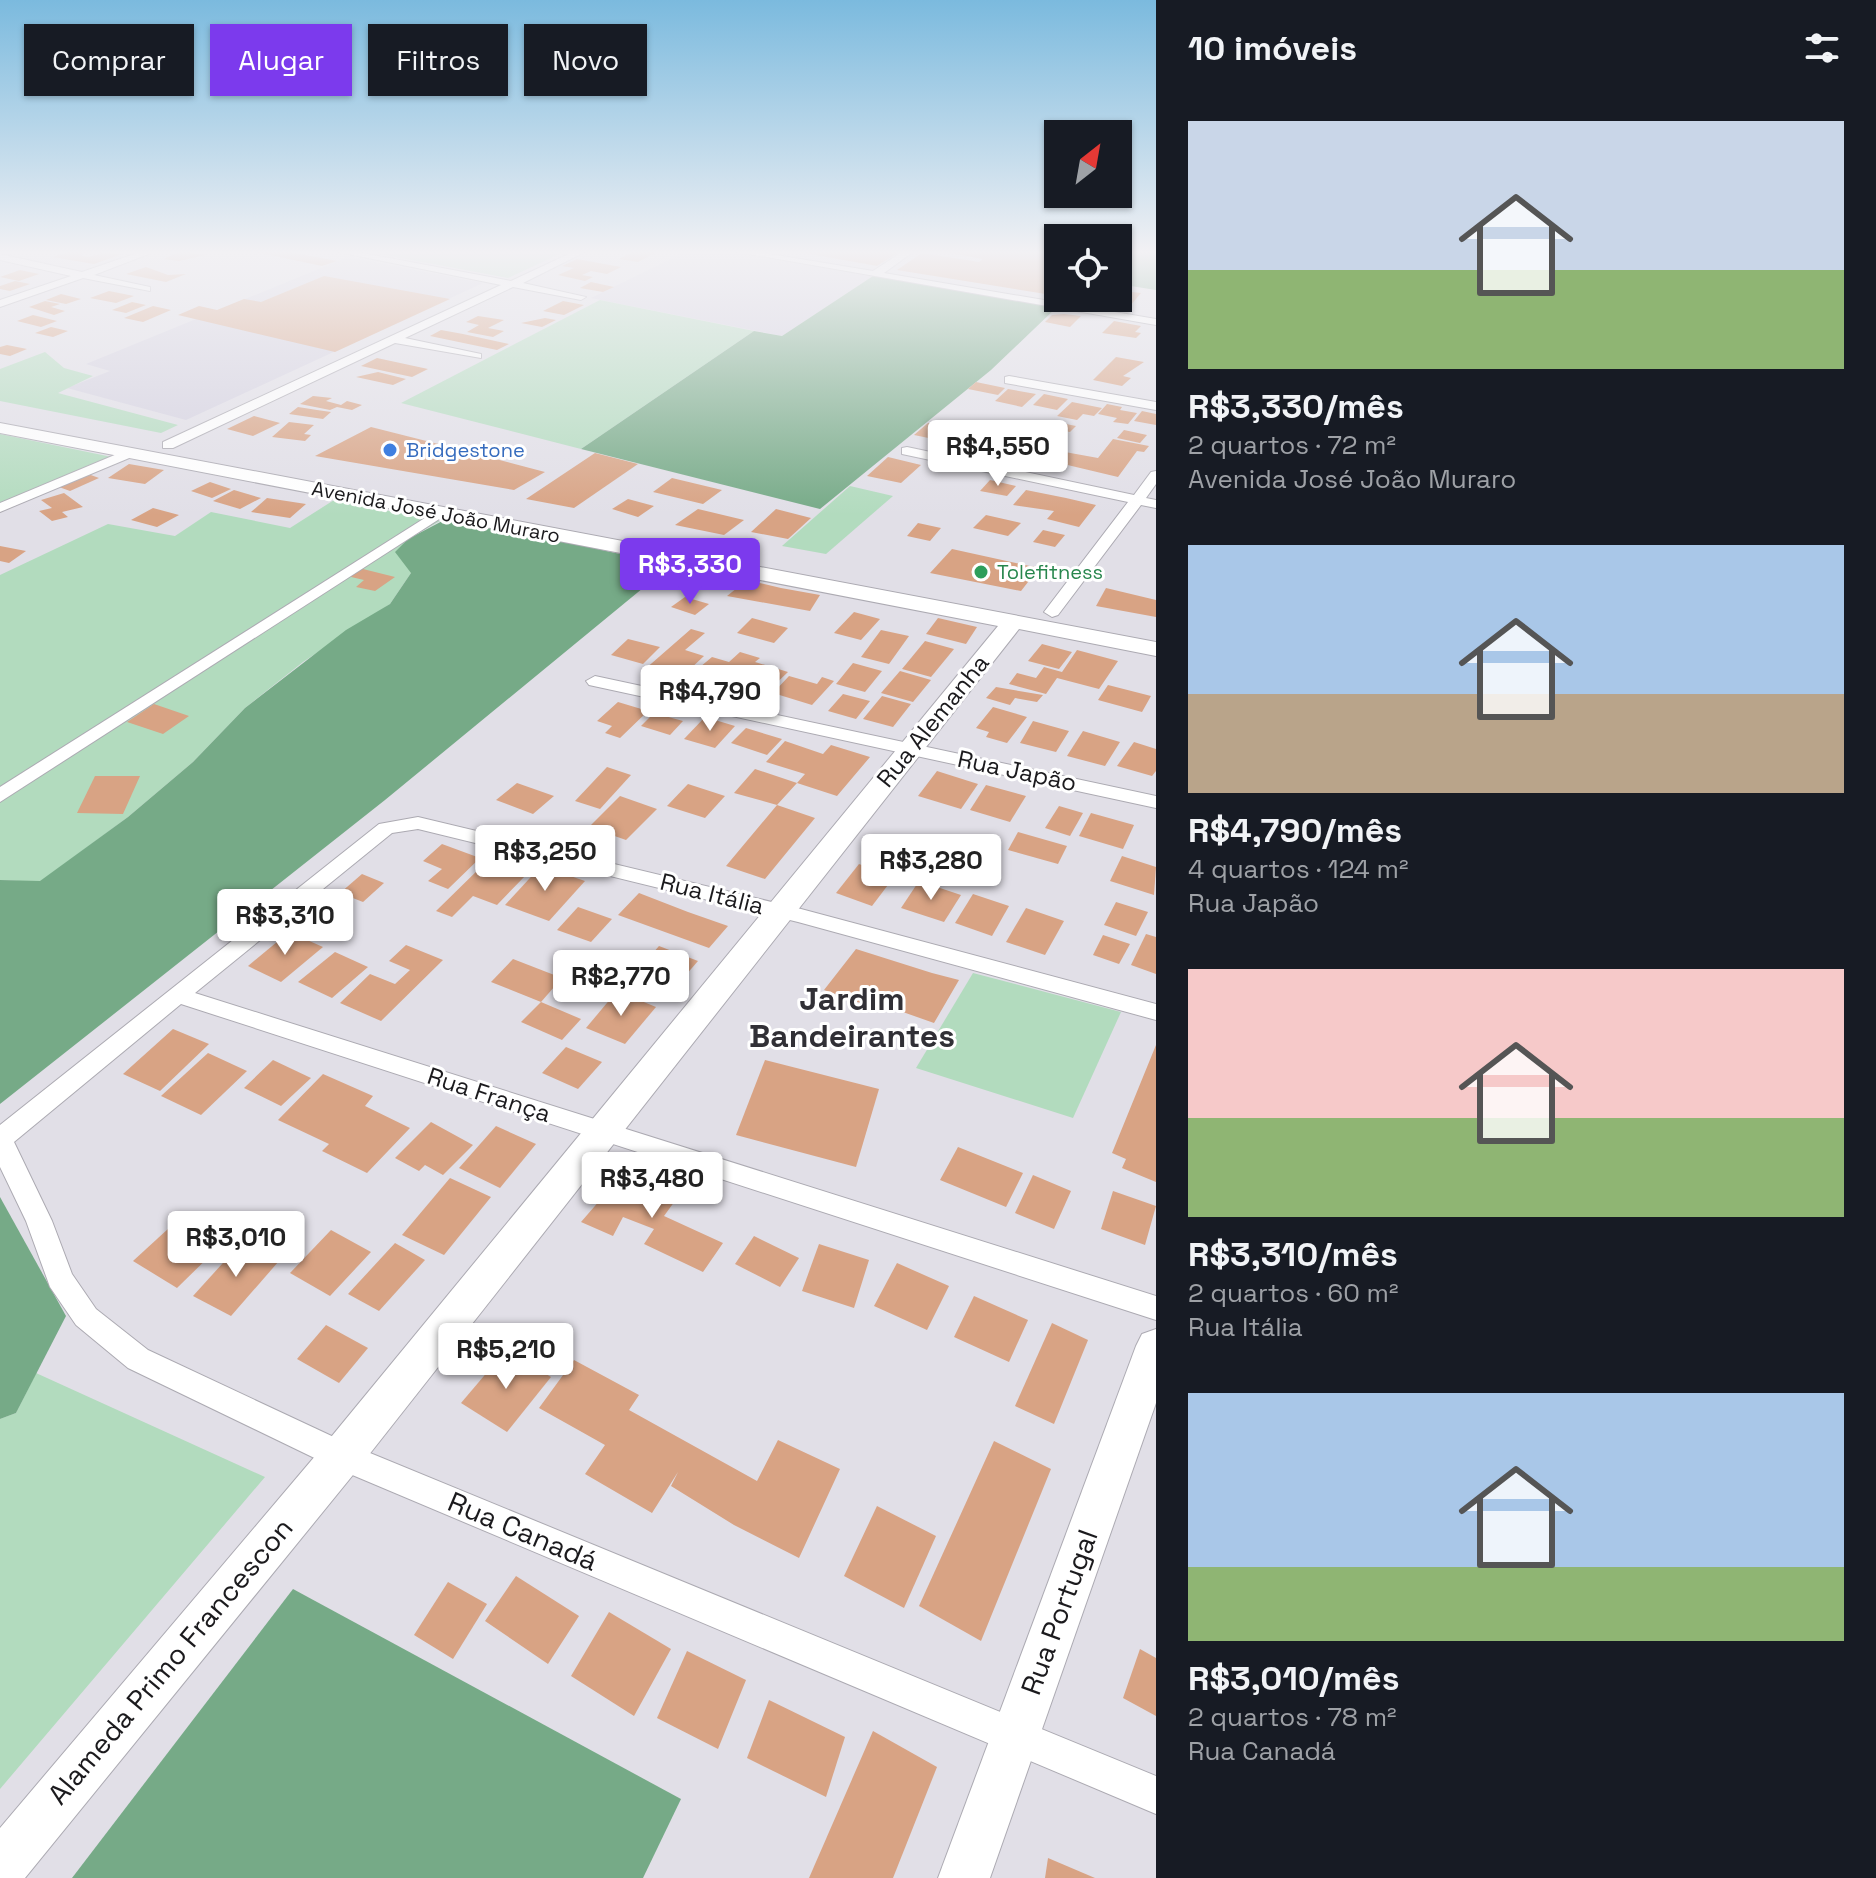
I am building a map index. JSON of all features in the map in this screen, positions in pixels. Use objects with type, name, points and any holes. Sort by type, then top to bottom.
[{"type":"main road","name":"Avenida José João Muraro","points":[[0,412],[136,449],[439,513],[1156,649]]},
{"type":"main road","name":"Avenida José João Muraro","points":[[0,428],[68,442],[136,449],[168,445],[1156,631]]},
{"type":"main road","points":[[136,449],[204,464],[222,459],[218,455]]},
{"type":"main road","points":[[756,572],[845,586],[859,582],[861,577],[854,574]]},
{"type":"main road","points":[[882,598],[879,587],[887,584],[955,594]]},
{"type":"main road","name":"Rua Alemanha","points":[[342,1456],[1013,622]]},
{"type":"main road","name":"Rua Portugal","points":[[964,1878],[1156,1346]]},
{"type":"main road","name":"Alameda Primo Francescon","points":[[0,1868],[342,1456]]},
{"type":"street","points":[[168,445],[392,340]]},
{"type":"street","points":[[396,340],[477,356]]},
{"type":"street","points":[[1009,380],[1156,406]]},
{"type":"street","points":[[0,508],[136,449]]},
{"type":"street","points":[[907,451],[1156,504]]},
{"type":"street","points":[[1052,612],[1156,475]]},
{"type":"street","points":[[0,796],[439,513]]},
{"type":"street","name":"Rua Japão","points":[[595,681],[1156,802]]},
{"type":"street","name":"Rua Itália","points":[[177,995],[386,828],[418,823],[779,910],[1156,1012]]},
{"type":"street","points":[[0,1140],[177,995]]},
{"type":"street","name":"Rua França","points":[[177,995],[1156,1308]]},
{"type":"street","name":"Rua Canadá","points":[[0,1140],[39,1221],[60,1279],[86,1317],[138,1359],[342,1456],[1156,1795]]},
{"type":"shaded area","points":[[146,340],[360,340],[186,420],[67,388],[110,371],[86,364]]},
{"type":"green space","points":[[523,340],[741,340],[581,449],[401,403]]},
{"type":"green space","points":[[741,340],[1023,340],[991,370],[820,509],[581,449]]},
{"type":"green space","points":[[45,352],[64,368],[93,376],[58,393],[178,425],[161,433],[0,401],[0,369]]},
{"type":"green space","points":[[0,434],[112,457],[0,506]]},
{"type":"green space","points":[[850,486],[893,496],[826,554],[782,546]]},
{"type":"green space","points":[[334,500],[440,521],[408,539],[411,573],[390,604],[303,662],[245,708],[193,762],[128,817],[40,882],[0,880],[0,575],[108,524],[175,536],[211,512],[290,528]]},
{"type":"green space","points":[[450,517],[671,565],[385,800],[0,1104],[0,880],[40,881],[128,817],[193,762],[245,708],[346,630],[390,604],[411,573],[395,552],[408,539]]},
{"type":"green space","points":[[973,973],[1121,1012],[1073,1118],[916,1068]]},
{"type":"green space","points":[[0,1197],[66,1316],[16,1413],[0,1419]]},
{"type":"green space","points":[[36,1373],[265,1477],[0,1789],[0,1419],[16,1413]]},
{"type":"green space","points":[[293,1589],[681,1799],[643,1878],[72,1878]]},
{"type":"building","points":[[283,340],[362,340],[335,352]]},
{"type":"building","points":[[447,340],[488,340],[509,344],[497,350]]},
{"type":"building","points":[[7,345],[27,349],[10,356],[0,354],[0,347]]},
{"type":"building","points":[[1116,357],[1144,362],[1123,376],[1131,378],[1122,386],[1093,380]]},
{"type":"building","points":[[377,358],[428,369],[412,377],[361,366]]},
{"type":"building","points":[[378,372],[406,379],[393,385],[356,377]]},
{"type":"building","points":[[976,382],[1005,388],[998,395],[968,389]]},
{"type":"building","points":[[1008,389],[1036,394],[1022,407],[995,401]]},
{"type":"building","points":[[1044,394],[1068,399],[1057,410],[1033,405]]},
{"type":"building","points":[[313,396],[332,398],[326,401],[341,405],[347,401],[362,405],[352,410],[337,407],[330,410],[300,404]]},
{"type":"building","points":[[1072,402],[1102,408],[1094,416],[1083,414],[1077,420],[1057,416]]},
{"type":"building","points":[[1107,404],[1137,413],[1128,424],[1113,422],[1117,418],[1098,414]]},
{"type":"building","points":[[298,407],[331,412],[323,419],[289,414]]},
{"type":"building","points":[[1142,411],[1156,414],[1156,425],[1134,421]]},
{"type":"building","points":[[254,416],[280,423],[253,436],[227,429]]},
{"type":"building","points":[[1051,421],[1076,426],[1070,432],[1045,427]]},
{"type":"building","points":[[289,422],[314,425],[304,434],[311,435],[305,441],[272,437]]},
{"type":"building","points":[[928,423],[956,429],[943,441],[914,435]]},
{"type":"building","points":[[969,423],[1001,429],[991,439],[1022,446],[1012,455],[948,441]]},
{"type":"building","points":[[371,427],[545,472],[514,490],[315,456]]},
{"type":"building","points":[[1124,430],[1147,435],[1140,443],[1117,438]]},
{"type":"building","points":[[1113,439],[1149,446],[1144,452],[1137,451],[1118,477],[1055,462],[1065,452],[1098,458]]},
{"type":"building","points":[[1039,448],[1062,452],[1051,464],[1029,459]]},
{"type":"building","points":[[595,453],[638,464],[574,508],[526,499]]},
{"type":"building","points":[[888,457],[921,465],[901,483],[867,476]]},
{"type":"building","points":[[129,464],[164,470],[145,484],[108,478]]},
{"type":"building","points":[[88,474],[99,478],[70,491],[59,487]]},
{"type":"building","points":[[672,478],[722,490],[703,504],[653,492]]},
{"type":"building","points":[[990,480],[1016,486],[1007,496],[980,491]]},
{"type":"building","points":[[210,482],[231,489],[212,498],[191,491]]},
{"type":"building","points":[[234,490],[261,498],[240,509],[213,501]]},
{"type":"building","points":[[1026,490],[1096,505],[1079,527],[1047,519],[1054,511],[1013,505]]},
{"type":"building","points":[[64,493],[83,507],[62,512],[68,517],[52,521],[39,511],[52,508],[41,500]]},
{"type":"building","points":[[267,498],[306,504],[290,518],[251,512]]},
{"type":"building","points":[[628,499],[654,506],[638,517],[612,509]]},
{"type":"building","points":[[153,508],[179,515],[157,527],[131,520]]},
{"type":"building","points":[[698,509],[744,520],[724,535],[675,525]]},
{"type":"building","points":[[776,509],[811,518],[788,539],[751,532]]},
{"type":"building","points":[[986,515],[1021,523],[1008,536],[973,528]]},
{"type":"building","points":[[918,523],[941,528],[930,541],[907,536]]},
{"type":"building","points":[[1043,530],[1065,535],[1055,547],[1033,542]]},
{"type":"building","points":[[0,546],[26,551],[9,563],[0,561]]},
{"type":"building","points":[[952,549],[1039,568],[1021,591],[930,573]]},
{"type":"building","points":[[359,568],[395,577],[375,591],[356,587],[364,580],[347,576]]},
{"type":"building","points":[[747,580],[820,595],[810,611],[727,596]]},
{"type":"building","points":[[1106,588],[1156,600],[1156,617],[1096,606]]},
{"type":"building","points":[[685,597],[709,604],[695,615],[671,607]]},
{"type":"building","points":[[854,612],[880,619],[861,640],[834,633]]},
{"type":"building","points":[[752,618],[788,628],[774,643],[737,633]]},
{"type":"building","points":[[938,618],[977,627],[966,644],[926,634]]},
{"type":"building","points":[[691,629],[705,633],[685,650],[704,656],[688,671],[676,668],[666,677],[644,670]]},
{"type":"building","points":[[881,630],[909,636],[889,664],[861,657]]},
{"type":"building","points":[[628,639],[660,647],[643,664],[611,655]]},
{"type":"building","points":[[925,641],[954,649],[931,677],[902,669]]},
{"type":"building","points":[[1042,644],[1072,652],[1059,669],[1028,661]]},
{"type":"building","points":[[1077,650],[1118,661],[1099,689],[1057,678],[1046,694],[1009,684],[1017,673],[1036,678],[1044,667],[1062,672]]},
{"type":"building","points":[[740,652],[760,658],[755,662],[788,672],[765,694],[694,672],[712,657],[729,662]]},
{"type":"building","points":[[853,663],[882,671],[865,692],[836,684]]},
{"type":"building","points":[[900,671],[931,680],[913,702],[881,693]]},
{"type":"building","points":[[789,676],[817,684],[822,677],[834,681],[812,705],[773,693]]},
{"type":"building","points":[[1108,685],[1151,696],[1142,712],[1098,700]]},
{"type":"building","points":[[996,687],[1043,695],[1037,702],[1015,698],[1010,705],[986,698]]},
{"type":"building","points":[[843,694],[870,701],[856,719],[828,711]]},
{"type":"building","points":[[882,696],[911,704],[893,727],[863,719]]},
{"type":"building","points":[[618,702],[648,711],[620,738],[605,733],[612,726],[597,721]]},
{"type":"building","points":[[154,704],[189,716],[163,734],[127,722]]},
{"type":"building","points":[[993,707],[1027,717],[1007,743],[986,737],[989,732],[976,728]]},
{"type":"building","points":[[654,713],[683,721],[670,735],[641,726]]},
{"type":"building","points":[[705,717],[735,726],[715,748],[684,739]]},
{"type":"building","points":[[1033,721],[1069,731],[1056,752],[1020,743]]},
{"type":"building","points":[[746,728],[782,739],[767,755],[731,743]]},
{"type":"building","points":[[1083,731],[1120,742],[1105,766],[1067,756]]},
{"type":"building","points":[[785,741],[823,754],[831,745],[870,757],[837,796],[797,783],[805,774],[766,762]]},
{"type":"building","points":[[1134,742],[1156,749],[1156,771],[1152,776],[1117,766]]},
{"type":"building","points":[[607,767],[631,775],[600,809],[575,801]]},
{"type":"building","points":[[755,769],[797,783],[777,805],[734,793]]},
{"type":"building","points":[[937,771],[978,784],[961,809],[918,796]]},
{"type":"building","points":[[95,776],[140,776],[123,814],[77,813]]},
{"type":"building","points":[[517,783],[554,796],[533,814],[496,800]]},
{"type":"building","points":[[688,784],[725,796],[705,818],[667,806]]},
{"type":"building","points":[[986,785],[1026,796],[1010,822],[970,810]]},
{"type":"building","points":[[620,796],[657,809],[626,840],[589,827]]},
{"type":"building","points":[[777,805],[815,818],[765,879],[726,866]]},
{"type":"building","points":[[1059,806],[1083,813],[1070,836],[1045,828]]},
{"type":"building","points":[[1091,813],[1134,825],[1123,849],[1079,836]]},
{"type":"building","points":[[1018,832],[1067,846],[1058,864],[1008,850]]},
{"type":"building","points":[[442,844],[480,858],[448,889],[428,881],[442,869],[423,861]]},
{"type":"building","points":[[1122,856],[1156,867],[1154,895],[1110,881]]},
{"type":"building","points":[[486,862],[525,876],[497,905],[473,896],[452,917],[436,911]]},
{"type":"building","points":[[859,864],[894,877],[872,906],[836,893]]},
{"type":"building","points":[[541,866],[585,881],[549,921],[505,905]]},
{"type":"building","points":[[362,874],[384,883],[363,902],[340,893]]},
{"type":"building","points":[[919,881],[961,895],[944,922],[901,908]]},
{"type":"building","points":[[639,893],[728,926],[709,948],[618,915]]},
{"type":"building","points":[[973,894],[1009,906],[992,936],[955,923]]},
{"type":"building","points":[[1116,902],[1148,912],[1136,936],[1104,925]]},
{"type":"building","points":[[578,907],[612,919],[591,942],[557,930]]},
{"type":"building","points":[[1026,908],[1064,921],[1045,955],[1006,942]]},
{"type":"building","points":[[289,932],[323,947],[281,982],[248,966]]},
{"type":"building","points":[[1146,934],[1156,937],[1156,974],[1131,965]]},
{"type":"building","points":[[1103,935],[1130,944],[1119,964],[1093,955]]},
{"type":"building","points":[[406,945],[443,960],[381,1021],[340,1003],[370,974],[395,984],[410,970],[389,961]]},
{"type":"building","points":[[659,946],[698,961],[672,991],[633,976]]},
{"type":"building","points":[[856,949],[959,980],[934,1023],[883,1005],[880,1010],[824,990]]},
{"type":"building","points":[[335,952],[368,967],[332,998],[298,982]]},
{"type":"building","points":[[513,959],[562,978],[541,1002],[491,982]]},
{"type":"building","points":[[617,991],[656,1007],[625,1044],[586,1028]]},
{"type":"building","points":[[541,1002],[581,1019],[562,1040],[521,1022]]},
{"type":"building","points":[[173,1029],[209,1044],[160,1091],[123,1074]]},
{"type":"building","points":[[1156,1045],[1156,1182],[1122,1168],[1126,1159],[1112,1153]]},
{"type":"building","points":[[566,1047],[602,1062],[578,1089],[542,1073]]},
{"type":"building","points":[[208,1053],[247,1071],[201,1115],[161,1096]]},
{"type":"building","points":[[273,1060],[311,1078],[281,1106],[244,1088]]},
{"type":"building","points":[[765,1060],[879,1089],[856,1167],[736,1135]]},
{"type":"building","points":[[323,1074],[373,1096],[365,1106],[410,1128],[367,1173],[322,1151],[329,1144],[278,1120]]},
{"type":"building","points":[[431,1122],[473,1145],[443,1175],[425,1165],[419,1171],[395,1158]]},
{"type":"building","points":[[496,1126],[536,1144],[500,1188],[459,1168]]},
{"type":"building","points":[[958,1147],[1023,1173],[1006,1207],[940,1180]]},
{"type":"building","points":[[627,1169],[680,1194],[664,1216],[723,1243],[703,1272],[644,1244],[654,1229],[623,1217],[613,1236],[581,1222]]},
{"type":"building","points":[[1033,1175],[1071,1191],[1054,1229],[1015,1213]]},
{"type":"building","points":[[450,1178],[491,1197],[444,1255],[402,1235]]},
{"type":"building","points":[[1113,1191],[1156,1206],[1145,1245],[1101,1229]]},
{"type":"building","points":[[181,1217],[224,1242],[177,1288],[133,1261]]},
{"type":"building","points":[[331,1230],[371,1252],[330,1296],[290,1273]]},
{"type":"building","points":[[754,1236],[799,1258],[780,1287],[735,1264]]},
{"type":"building","points":[[241,1243],[279,1261],[231,1316],[193,1296]]},
{"type":"building","points":[[395,1243],[425,1260],[379,1311],[348,1294]]},
{"type":"building","points":[[819,1244],[869,1260],[854,1308],[802,1291]]},
{"type":"building","points":[[897,1263],[949,1286],[927,1330],[874,1306]]},
{"type":"building","points":[[974,1296],[1028,1320],[1009,1362],[954,1337]]},
{"type":"building","points":[[1052,1323],[1088,1340],[1054,1424],[1015,1406]]},
{"type":"building","points":[[326,1325],[368,1348],[339,1383],[297,1359]]},
{"type":"building","points":[[506,1350],[551,1377],[507,1432],[461,1403]]},
{"type":"building","points":[[574,1360],[639,1395],[629,1410],[757,1481],[778,1440],[840,1469],[799,1558],[734,1525],[671,1486],[678,1472],[652,1513],[585,1474],[605,1445],[539,1408]]},
{"type":"building","points":[[994,1441],[1051,1469],[981,1641],[919,1606]]},
{"type":"building","points":[[877,1506],[936,1536],[904,1608],[844,1576]]},
{"type":"building","points":[[516,1576],[579,1616],[548,1664],[485,1621]]},
{"type":"building","points":[[448,1582],[487,1604],[453,1659],[414,1635]]},
{"type":"building","points":[[609,1612],[671,1649],[634,1716],[571,1676]]},
{"type":"building","points":[[1140,1649],[1156,1658],[1156,1716],[1123,1698]]},
{"type":"building","points":[[687,1651],[746,1680],[718,1749],[657,1718]]},
{"type":"building","points":[[769,1700],[845,1737],[826,1797],[747,1758]]},
{"type":"building","points":[[873,1731],[937,1767],[893,1878],[809,1878]]},
{"type":"building","points":[[1048,1858],[1095,1878],[1045,1878]]},
{"type":"place","name":"Bridgestone","points":[[390,450]]},
{"type":"place","name":"Tolefitness","points":[[981,572]]},
{"type":"district","name":"Jardim Bandeirantes","points":[[852,1018]]}]
